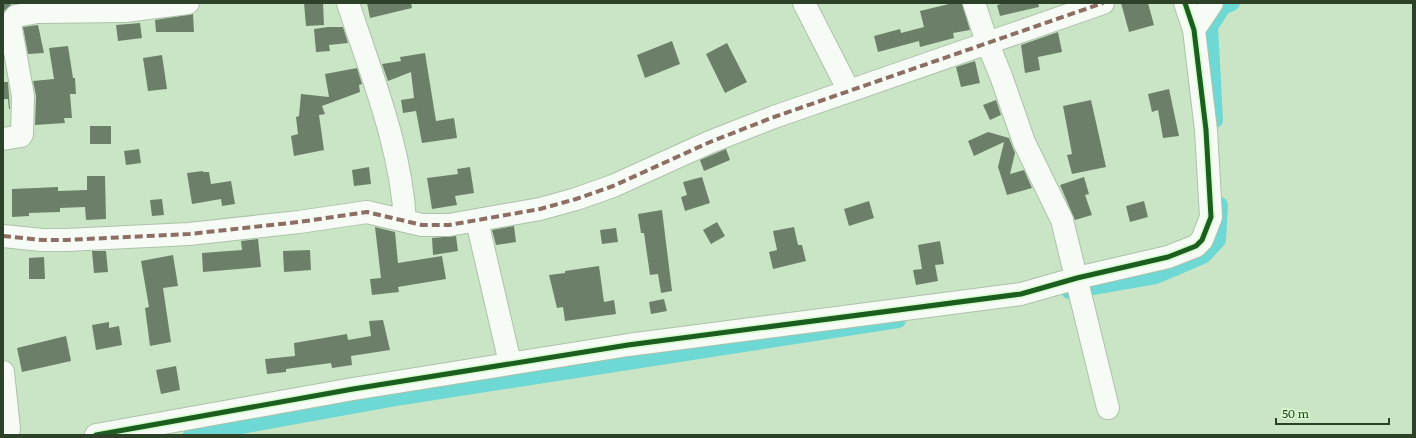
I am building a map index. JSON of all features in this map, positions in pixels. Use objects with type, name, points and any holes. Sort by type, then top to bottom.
[{"type":"street","points":[[3,139],[18,137],[22,134],[23,96],[10,24],[16,16],[37,12],[125,11],[188,3]]},
{"type":"street","points":[[348,3],[395,150],[404,194],[405,221]]},
{"type":"street","points":[[804,3],[849,91]]},
{"type":"street","points":[[974,3],[1024,142],[1062,220],[1108,408]]},
{"type":"street","points":[[3,236],[42,240],[66,240],[189,234],[299,222],[367,212],[432,226],[477,221],[540,209],[576,199],[613,186],[745,128],[987,42],[1103,3]]},
{"type":"street","points":[[96,435],[510,363],[628,345],[1021,294],[1077,278],[1168,257],[1196,246],[1208,230],[1211,218],[1206,130],[1194,30],[1185,3]]},
{"type":"street","points":[[1194,30],[1212,3]]},
{"type":"street","points":[[477,221],[510,363]]},
{"type":"street","points":[[3,372],[9,429],[8,433],[5,435]]},
{"type":"building","points":[[3,3],[10,3],[11,5],[3,12]]},
{"type":"building","points":[[304,3],[323,3],[324,25],[306,26]]},
{"type":"building","points":[[367,3],[411,3],[412,8],[370,18]]},
{"type":"building","points":[[953,3],[962,3],[970,30],[953,33],[954,38],[920,47],[919,41],[878,52],[874,36],[900,29],[901,33],[924,27],[920,11]]},
{"type":"building","points":[[1005,3],[1038,3],[1039,7],[1000,16],[997,5]]},
{"type":"building","points":[[1121,3],[1148,3],[1154,25],[1129,32]]},
{"type":"building","points":[[193,14],[194,32],[156,32],[155,20]]},
{"type":"building","points":[[140,23],[142,38],[118,41],[116,25]]},
{"type":"building","points":[[38,25],[44,53],[28,54],[23,27]]},
{"type":"building","points":[[343,27],[348,43],[329,45],[330,51],[316,52],[314,29]]},
{"type":"building","points":[[1058,32],[1062,52],[1038,57],[1040,70],[1025,73],[1021,45]]},
{"type":"building","points":[[672,41],[680,64],[645,78],[637,55]]},
{"type":"building","points":[[727,43],[747,82],[725,93],[706,54]]},
{"type":"building","points":[[68,46],[73,78],[75,78],[76,94],[70,94],[72,118],[64,118],[65,123],[35,125],[36,96],[33,81],[54,79],[49,48]]},
{"type":"building","points":[[425,53],[436,121],[454,118],[457,138],[422,143],[416,111],[403,113],[401,100],[414,98],[411,72],[388,81],[382,64],[401,61],[400,57]]},
{"type":"building","points":[[162,55],[167,89],[148,91],[143,58]]},
{"type":"building","points":[[975,61],[980,83],[961,87],[956,67]]},
{"type":"building","points":[[357,68],[362,84],[359,85],[360,92],[322,106],[325,114],[319,115],[324,150],[294,156],[291,136],[298,134],[296,117],[299,116],[301,94],[329,97],[325,74]]},
{"type":"building","points":[[3,82],[8,82],[10,109],[8,99],[3,99]]},
{"type":"building","points":[[1169,89],[1179,136],[1163,138],[1158,110],[1152,112],[1148,94]]},
{"type":"building","points":[[996,100],[1001,115],[990,120],[983,105]]},
{"type":"building","points":[[1091,100],[1106,167],[1072,174],[1067,155],[1072,154],[1063,106]]},
{"type":"building","points":[[90,126],[111,126],[111,144],[90,144]]},
{"type":"building","points":[[988,132],[1009,138],[1015,153],[1010,174],[1024,170],[1032,188],[1007,195],[998,167],[1004,142],[974,156],[968,141]]},
{"type":"building","points":[[139,149],[141,163],[126,165],[124,151]]},
{"type":"building","points":[[726,149],[730,160],[704,171],[700,160]]},
{"type":"building","points":[[369,167],[371,184],[354,186],[352,170]]},
{"type":"building","points":[[470,167],[474,193],[455,196],[457,205],[432,209],[427,178],[458,174],[457,169]]},
{"type":"building","points":[[203,171],[209,172],[211,184],[231,181],[235,204],[222,206],[221,199],[192,204],[187,173]]},
{"type":"building","points":[[87,176],[105,176],[106,219],[86,220],[85,207],[60,208],[60,212],[29,213],[29,216],[12,217],[12,189],[58,187],[58,191],[87,190]]},
{"type":"building","points":[[702,177],[710,203],[685,211],[681,197],[687,195],[683,182]]},
{"type":"building","points":[[1084,177],[1089,194],[1085,195],[1092,215],[1075,220],[1060,185]]},
{"type":"building","points":[[162,199],[164,215],[152,216],[150,200]]},
{"type":"building","points":[[869,201],[874,218],[849,226],[844,209]]},
{"type":"building","points":[[1144,201],[1148,217],[1130,222],[1126,206]]},
{"type":"building","points":[[662,210],[672,291],[661,293],[658,274],[650,275],[644,233],[641,233],[638,214]]},
{"type":"building","points":[[717,222],[725,236],[711,244],[703,230]]},
{"type":"building","points":[[514,226],[516,242],[496,245],[492,230]]},
{"type":"building","points":[[375,227],[395,232],[398,263],[442,256],[446,279],[398,287],[399,292],[372,295],[370,279],[381,278]]},
{"type":"building","points":[[794,227],[798,245],[802,245],[806,261],[773,269],[769,252],[777,250],[773,231]]},
{"type":"building","points":[[616,228],[618,242],[602,244],[600,230]]},
{"type":"building","points":[[456,236],[458,251],[433,255],[432,238]]},
{"type":"building","points":[[258,239],[261,267],[203,272],[202,253],[242,250],[241,241]]},
{"type":"building","points":[[940,241],[944,264],[935,265],[938,281],[916,285],[913,270],[922,269],[918,245]]},
{"type":"building","points":[[310,250],[311,270],[284,272],[283,251]]},
{"type":"building","points":[[92,251],[106,251],[108,272],[94,273]]},
{"type":"building","points":[[173,255],[178,286],[163,288],[171,342],[150,346],[145,308],[149,307],[141,261]]},
{"type":"building","points":[[44,257],[45,279],[29,279],[29,258]]},
{"type":"building","points":[[599,266],[604,302],[614,300],[616,314],[565,321],[563,307],[557,308],[549,275]]},
{"type":"building","points":[[664,299],[667,311],[651,314],[649,302]]},
{"type":"building","points":[[383,320],[390,350],[351,356],[352,365],[332,368],[331,363],[286,369],[286,372],[267,374],[265,359],[295,356],[294,343],[347,334],[348,340],[371,336],[369,321]]},
{"type":"building","points":[[109,322],[109,328],[119,326],[122,345],[96,350],[92,325]]},
{"type":"building","points":[[66,336],[71,361],[22,372],[17,348]]},
{"type":"building","points":[[176,366],[180,390],[161,394],[156,370]]},
{"type":"waterway","points":[[1215,120],[1210,27],[1223,7],[1232,3]]},
{"type":"waterway","points":[[1069,291],[1156,276],[1203,256],[1218,240],[1220,205]]},
{"type":"waterway","points":[[191,435],[402,397],[898,320]]},
{"type":"marked path","points":[[3,236],[42,240],[66,240],[189,234],[299,222],[367,212],[422,225],[449,225],[540,209],[576,199],[613,186],[710,142],[774,117],[1103,3]]},
{"type":"cycle path","points":[[96,435],[353,389],[628,345],[1021,294],[1077,278],[1168,257],[1196,246],[1202,240],[1211,217],[1206,130],[1194,30],[1185,3]]}]
